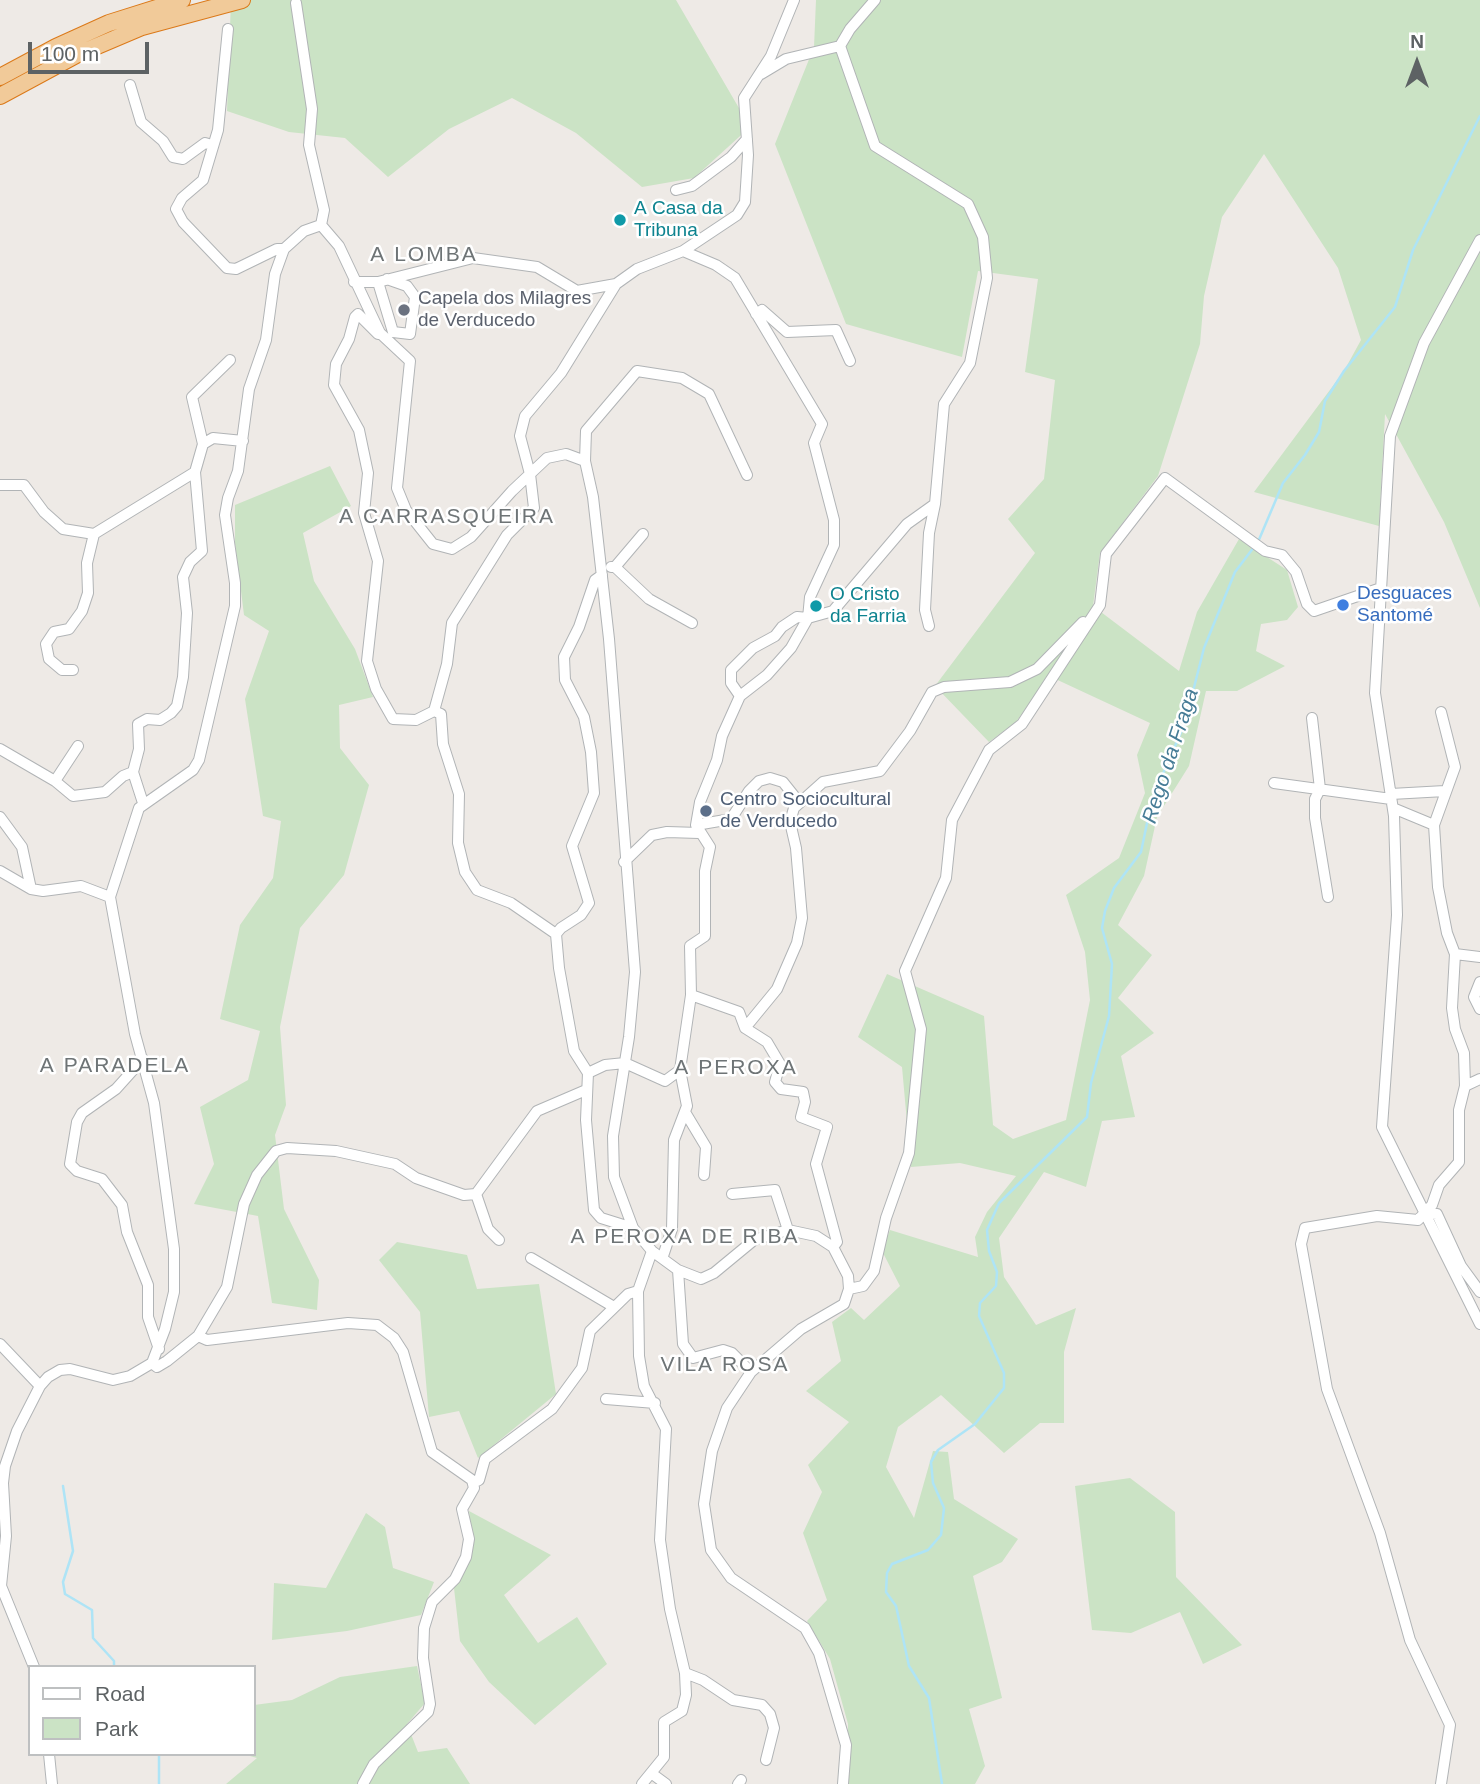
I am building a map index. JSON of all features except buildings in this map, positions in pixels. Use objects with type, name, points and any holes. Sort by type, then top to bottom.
[{"type":"highway","points":[[0,77],[109,23],[182,0]]},
{"type":"highway","points":[[0,96],[76,55],[142,27],[242,0]]},
{"type":"street","points":[[380,333],[376,334],[358,314],[355,317],[349,339],[336,364],[334,385],[359,430],[368,473],[364,513],[378,561],[367,661],[376,689],[393,719],[416,720],[434,711],[447,664],[452,623],[507,535],[534,508],[530,474],[520,436],[524,416],[561,373],[616,284],[637,269],[683,251],[737,215],[746,202],[747,139],[744,98],[771,56],[794,0]]},
{"type":"street","points":[[759,75],[786,59],[840,46],[850,29],[875,0]]},
{"type":"street","points":[[296,3],[312,109],[309,145],[324,210],[321,225]]},
{"type":"street","points":[[228,29],[218,130],[203,180],[182,198],[176,209],[183,222],[227,268],[236,269],[277,249],[284,249]]},
{"type":"street","points":[[840,46],[875,146],[968,204],[983,237],[987,278],[970,363],[944,404],[935,504],[929,533],[925,610],[929,626]]},
{"type":"street","points":[[130,85],[141,122],[163,141],[173,157],[183,159],[205,143],[212,145]]},
{"type":"street","points":[[676,190],[692,186],[731,157],[747,139]]},
{"type":"street","points":[[33,1665],[1,1586],[6,1536],[5,1466],[17,1431],[40,1386],[60,1370],[70,1368],[113,1380],[130,1376],[152,1363],[159,1349],[174,1292],[174,1249],[154,1103],[125,986],[110,897],[135,818],[143,803],[193,771],[205,744],[235,606],[235,583],[225,515],[243,441],[249,389],[266,340],[275,274],[284,249],[304,231],[321,225]]},
{"type":"street","points":[[321,225],[340,246],[354,282],[380,333],[410,361],[397,488],[406,510],[433,544],[452,549],[471,537],[547,458],[566,454],[585,461]]},
{"type":"street","points":[[1480,240],[1424,343],[1390,436],[1375,692],[1391,801],[1397,915],[1382,1127],[1480,1324]]},
{"type":"street","points":[[683,251],[716,265],[735,278],[822,424],[814,443],[834,520],[834,545],[810,597],[808,618],[783,657],[767,675],[740,696],[722,736],[717,760],[700,802],[697,829]]},
{"type":"street","points":[[354,282],[382,281],[473,258],[537,267],[577,291],[616,284]]},
{"type":"street","points":[[382,281],[407,286],[415,297],[410,334],[393,332],[382,281]]},
{"type":"street","points":[[756,314],[762,310],[788,332],[836,330],[850,361]]},
{"type":"street","points":[[143,803],[133,772],[139,749],[138,724],[147,719],[160,719],[177,706],[183,677],[187,613],[183,577],[190,562],[202,551],[196,509],[195,472],[203,444],[192,397],[230,360]]},
{"type":"street","points":[[747,475],[709,394],[682,379],[637,371],[586,431],[585,461],[593,497],[601,571],[635,972],[625,1063],[613,1136],[614,1177],[633,1228],[657,1254],[678,1270],[701,1279],[715,1273],[754,1240],[788,1230],[816,1236],[833,1247],[848,1276],[849,1289],[844,1304],[801,1329],[751,1372],[727,1408],[712,1451],[704,1504],[711,1550],[731,1578],[805,1628],[819,1653],[846,1745],[843,1784]]},
{"type":"street","points":[[203,444],[213,438],[243,441]]},
{"type":"street","points":[[0,485],[24,485],[44,512],[63,529],[94,534],[195,472]]},
{"type":"street","points":[[849,1289],[863,1286],[874,1271],[886,1218],[909,1153],[921,1029],[905,971],[946,878],[952,820],[989,750],[1023,724],[1100,605],[1106,554],[1165,478],[1265,551],[1282,555],[1296,572],[1307,604],[1314,611],[1381,588]]},
{"type":"street","points":[[740,696],[731,683],[731,670],[753,648],[775,636],[782,626],[797,617],[808,618],[833,611],[907,524],[935,504]]},
{"type":"street","points":[[74,670],[62,670],[48,659],[46,644],[54,632],[69,629],[82,611],[88,593],[87,563],[94,534]]},
{"type":"street","points":[[633,1228],[601,1218],[594,1210],[586,1090],[588,1073],[574,1051],[559,968],[556,934],[581,915],[589,903],[572,846],[594,793],[584,717],[565,680],[564,657],[579,627],[595,580],[601,571],[615,567],[643,534]]},
{"type":"street","points":[[615,567],[649,599],[692,623]]},
{"type":"street","points":[[745,1028],[777,989],[797,943],[802,918],[801,887],[790,822],[799,802],[823,782],[880,771],[910,731],[932,692],[944,687],[1010,682],[1037,668],[1100,605]]},
{"type":"street","points":[[434,711],[441,714],[443,744],[459,794],[458,843],[465,872],[477,890],[511,903],[556,934]]},
{"type":"street","points":[[1441,712],[1455,767],[1434,825],[1438,887],[1447,933],[1455,954],[1452,1009],[1455,1029],[1464,1053],[1465,1086],[1458,1120],[1459,1162],[1439,1185],[1432,1205],[1418,1220],[1377,1216],[1305,1227],[1301,1244],[1327,1389],[1380,1534],[1410,1640],[1450,1725],[1441,1784]]},
{"type":"street","points":[[1312,718],[1320,789],[1315,799],[1315,818],[1328,897]]},
{"type":"street","points":[[55,781],[78,746]]},
{"type":"street","points":[[0,750],[55,781],[73,796],[91,796],[105,792],[133,772]]},
{"type":"street","points":[[624,862],[652,835],[697,829],[731,819],[749,791],[759,781],[770,778],[783,782],[799,802]]},
{"type":"street","points":[[1274,783],[1391,801],[1434,825]]},
{"type":"street","points":[[1391,801],[1446,791]]},
{"type":"street","points":[[0,817],[22,847],[31,889]]},
{"type":"street","points":[[642,1784],[664,1756],[664,1722],[682,1711],[686,1695],[685,1673],[670,1609],[660,1540],[667,1442],[655,1403],[644,1386],[639,1356],[638,1291],[672,1229],[674,1140],[687,1106],[680,1070],[691,995],[690,946],[705,936],[705,872],[710,848],[706,838],[697,829]]},
{"type":"street","points":[[0,871],[31,889],[43,891],[81,886],[110,897]]},
{"type":"street","points":[[1455,954],[1480,957]]},
{"type":"street","points":[[1480,982],[1474,997],[1480,1009]]},
{"type":"street","points":[[691,995],[739,1012],[745,1028],[767,1042],[780,1065],[775,1082],[781,1089],[803,1092],[806,1102],[801,1117],[827,1127],[816,1164],[837,1242],[833,1247]]},
{"type":"street","points":[[143,1059],[116,1089],[82,1113],[77,1122],[70,1164],[77,1171],[103,1179],[122,1205],[127,1233],[148,1285],[148,1317],[159,1349]]},
{"type":"street","points":[[588,1073],[605,1065],[625,1063],[665,1081],[680,1070]]},
{"type":"street","points":[[1465,1086],[1480,1079]]},
{"type":"street","points":[[152,1363],[157,1367],[167,1362],[198,1336],[227,1287],[244,1204],[257,1175],[276,1151],[287,1148],[336,1151],[395,1164],[416,1178],[464,1195],[476,1194],[537,1111],[586,1090]]},
{"type":"street","points":[[685,1112],[706,1147],[704,1174]]},
{"type":"street","points":[[733,1194],[775,1190],[788,1230]]},
{"type":"street","points":[[476,1194],[488,1228],[499,1240]]},
{"type":"street","points":[[1425,1213],[1437,1214],[1461,1266],[1480,1292]]},
{"type":"street","points":[[531,1258],[614,1307]]},
{"type":"street","points":[[678,1270],[683,1344],[693,1358],[723,1350],[732,1353],[751,1372]]},
{"type":"street","points":[[363,1784],[374,1764],[428,1712],[430,1704],[423,1658],[424,1628],[432,1602],[455,1578],[466,1557],[469,1539],[462,1509],[472,1493],[474,1483],[479,1480],[485,1459],[552,1409],[582,1368],[590,1331],[628,1294],[638,1291]]},
{"type":"street","points":[[198,1336],[207,1340],[348,1323],[365,1323],[385,1329],[403,1352],[432,1452],[474,1483]]},
{"type":"street","points":[[0,1345],[40,1386]]},
{"type":"street","points":[[606,1399],[655,1403]]},
{"type":"street","points":[[685,1673],[704,1680],[733,1700],[762,1705],[770,1714],[774,1728],[766,1760]]},
{"type":"street","points":[[49,1756],[52,1784]]},
{"type":"street","points":[[651,1773],[666,1784]]},
{"type":"green space","points":[[231,0],[676,0],[750,127],[694,178],[642,187],[576,133],[512,98],[449,129],[388,177],[345,138],[289,132],[227,111]]},
{"type":"green space","points":[[816,0],[1480,0],[1480,608],[1444,522],[1385,414],[1379,526],[1254,492],[1344,371],[1361,340],[1338,268],[1264,154],[1222,217],[1204,296],[1200,344],[1158,476],[1100,553],[1093,606],[1179,671],[1197,612],[1239,539],[1287,570],[1298,607],[1287,620],[1261,624],[1256,651],[1285,666],[1237,691],[1206,691],[1189,766],[1157,817],[1144,876],[1118,925],[1152,955],[1118,998],[1154,1033],[1121,1056],[1135,1117],[1102,1121],[1086,1187],[1044,1172],[999,1238],[1004,1277],[1036,1325],[1076,1308],[1064,1352],[1064,1423],[1040,1423],[1004,1453],[941,1395],[898,1427],[886,1467],[914,1518],[933,1451],[948,1452],[954,1499],[1018,1539],[1002,1562],[973,1576],[1002,1698],[969,1709],[985,1766],[975,1784],[848,1784],[848,1724],[830,1659],[807,1621],[827,1600],[803,1533],[822,1492],[808,1465],[849,1422],[806,1391],[841,1361],[832,1322],[851,1308],[864,1320],[900,1286],[882,1251],[890,1230],[978,1257],[975,1237],[987,1212],[1016,1176],[960,1163],[911,1167],[902,1067],[858,1037],[887,974],[984,1016],[993,1125],[1013,1139],[1066,1120],[1090,1000],[1085,952],[1066,895],[1119,858],[1145,793],[1137,755],[1150,723],[1049,676],[1016,722],[989,742],[935,686],[1035,553],[1008,519],[1044,479],[1055,380],[1025,372],[1038,279],[978,271],[962,357],[846,324],[775,144],[814,47]]},
{"type":"green space","points":[[330,466],[351,506],[303,533],[314,581],[355,649],[373,697],[339,705],[340,748],[369,785],[344,875],[300,928],[280,1027],[286,1105],[275,1135],[284,1209],[319,1280],[317,1310],[272,1303],[258,1216],[194,1204],[214,1164],[200,1107],[248,1080],[260,1031],[220,1019],[240,925],[273,878],[281,821],[263,816],[245,699],[269,631],[244,615],[235,543],[235,505]]},
{"type":"green space","points":[[397,1242],[467,1255],[477,1289],[539,1284],[556,1394],[478,1458],[459,1411],[429,1417],[420,1312],[379,1260]]},
{"type":"green space","points":[[1130,1478],[1175,1512],[1176,1577],[1242,1645],[1203,1664],[1180,1612],[1131,1633],[1092,1630],[1075,1486]]},
{"type":"green space","points":[[469,1511],[551,1555],[504,1595],[538,1643],[577,1617],[607,1664],[535,1725],[489,1682],[460,1641],[454,1588],[473,1544]]},
{"type":"green space","points":[[366,1513],[385,1527],[393,1568],[434,1582],[421,1615],[347,1631],[272,1640],[274,1583],[326,1588]]},
{"type":"green space","points":[[417,1666],[425,1703],[407,1724],[418,1752],[447,1748],[470,1784],[226,1784],[257,1758],[250,1756],[256,1756],[256,1705],[292,1700],[340,1677]]},
{"type":"waterway","name":"Rego da Fraga","points":[[1258,542],[1283,483],[1319,432],[1325,401],[1344,371],[1395,307],[1413,250],[1480,116]]},
{"type":"waterway","name":"Rego da Fraga","points":[[942,1784],[929,1698],[909,1666],[896,1606],[886,1592],[887,1573],[892,1564],[928,1550],[941,1535],[944,1508],[933,1483],[931,1462],[938,1450],[975,1424],[1004,1388],[1004,1373],[979,1316],[980,1303],[996,1286],[997,1272],[989,1251],[987,1230],[999,1203],[1087,1117],[1091,1083],[1109,1016],[1112,964],[1102,928],[1105,911],[1114,888],[1141,852],[1152,799],[1185,723],[1204,648],[1235,572],[1254,547]]},
{"type":"waterway","points":[[63,1486],[73,1551],[63,1582],[65,1594],[92,1610],[93,1638],[114,1661],[114,1665]]},
{"type":"waterway","points":[[159,1756],[159,1784]]},
{"type":"place","name":"A Casa da Tribuna","points":[[620,220]]},
{"type":"place","name":"Capela dos Milagres de Verducedo","points":[[404,310]]},
{"type":"place","name":"Desguaces Santomé","points":[[1343,605]]},
{"type":"place","name":"O Cristo da Farria","points":[[816,606]]},
{"type":"place","name":"Centro Sociocultural de Verducedo","points":[[706,811]]},
{"type":"district","name":"A LOMBA","points":[[424,255]]},
{"type":"district","name":"A CARRASQUEIRA","points":[[447,517]]},
{"type":"district","name":"A PARADELA","points":[[115,1066]]},
{"type":"district","name":"A PEROXA","points":[[736,1068]]},
{"type":"district","name":"A PEROXA DE RIBA","points":[[685,1237]]},
{"type":"district","name":"VILA ROSA","points":[[725,1365]]}]
